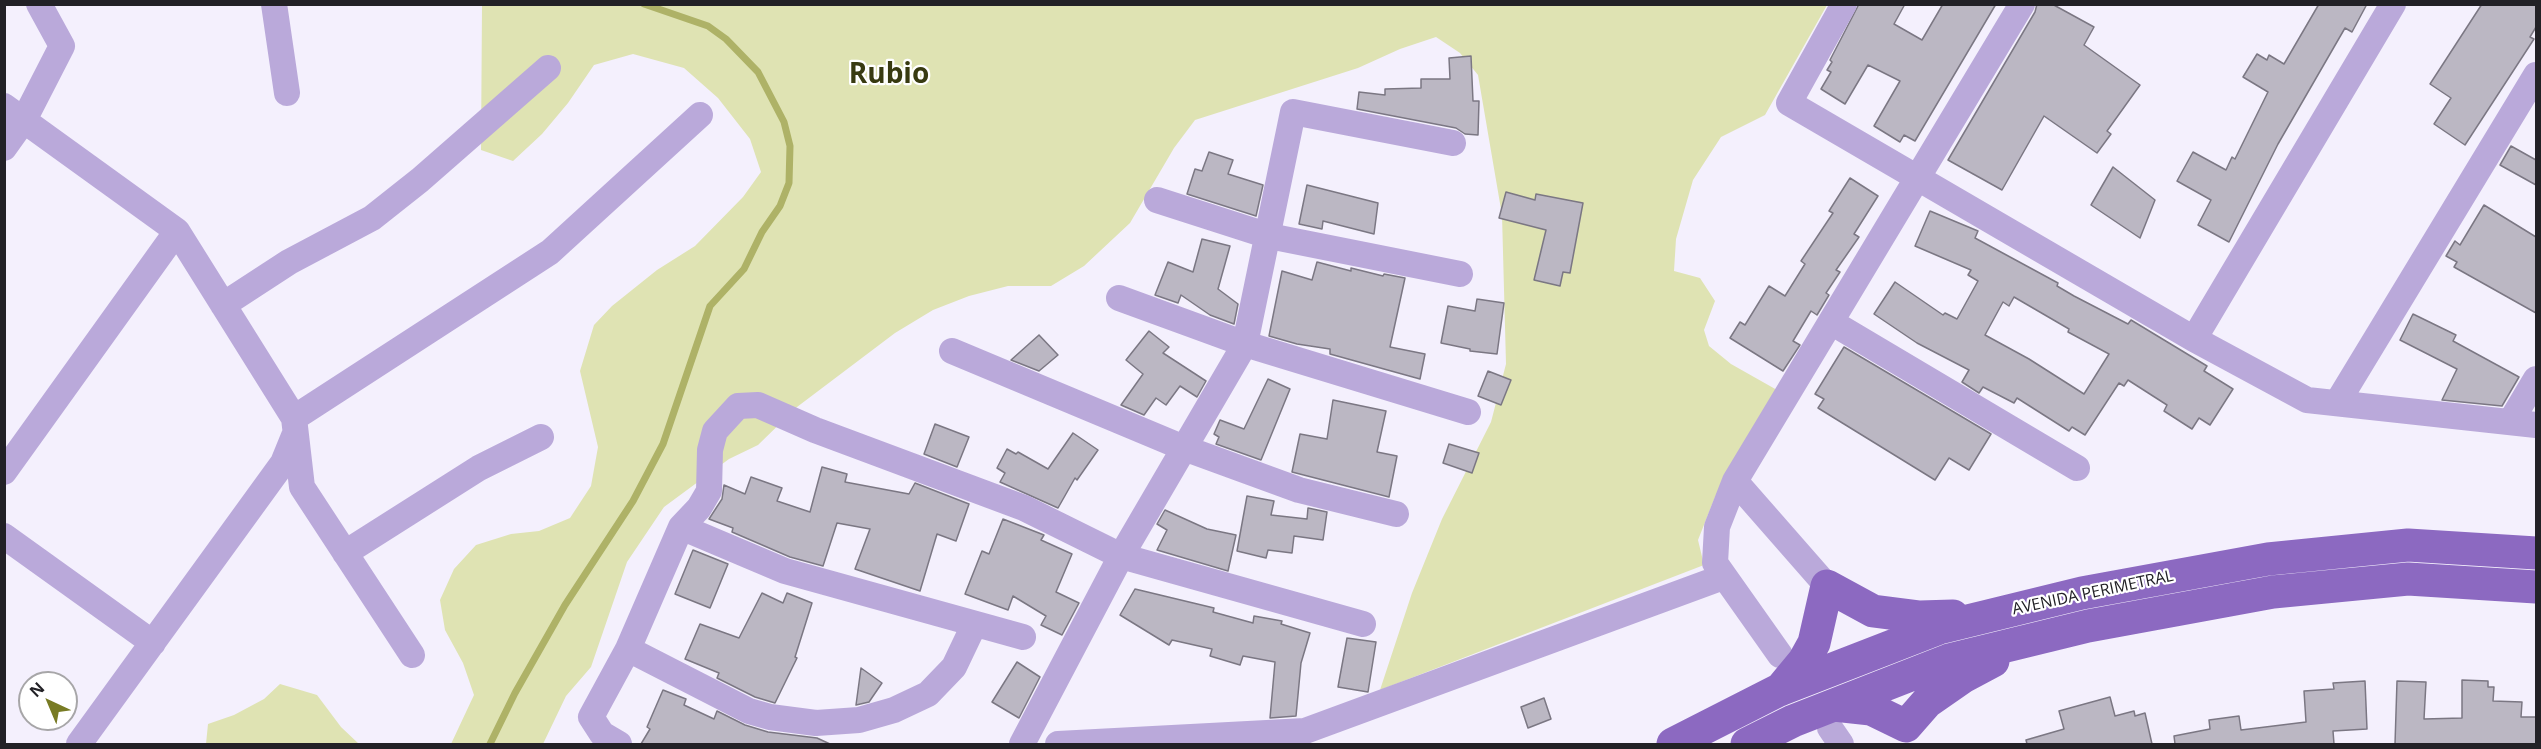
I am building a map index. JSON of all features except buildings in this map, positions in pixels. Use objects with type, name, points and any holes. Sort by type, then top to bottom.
[{"type":"main road","name":"AVENIDA PERIMETRAL","points":[[1673,744],[1779,690],[1939,628],[2082,593],[2268,558],[2408,545],[2536,553]]},
{"type":"main road","name":"AVENIDA PERIMETRAL","points":[[1747,744],[1793,721],[1835,726],[1949,660],[2088,626],[2273,592],[2408,579],[2536,586]]},
{"type":"main road","points":[[1779,690],[1804,662],[1814,643],[1827,586],[1873,611],[1920,617],[2000,614]]},
{"type":"main road","points":[[1835,726],[1872,709],[1908,735],[1927,702],[1963,677],[2031,640]]},
{"type":"street","points":[[4,148],[14,113],[62,46],[39,4]]},
{"type":"street","points":[[274,4],[287,93]]},
{"type":"street","points":[[1844,4],[1789,103],[2194,339],[2307,400],[2536,425]]},
{"type":"street","points":[[1780,654],[1714,563],[1717,527],[1735,481],[2022,4]]},
{"type":"street","points":[[2194,339],[2393,4]]},
{"type":"street","points":[[223,305],[289,262],[372,218],[420,180],[548,68]]},
{"type":"street","points":[[2337,403],[2536,75]]},
{"type":"street","points":[[1023,744],[1121,556],[1245,344],[1293,112],[1453,143]]},
{"type":"street","points":[[14,113],[177,231],[294,427],[302,487],[412,655]]},
{"type":"street","points":[[79,744],[283,463],[294,427],[550,252],[700,115]]},
{"type":"street","points":[[1157,200],[1269,236],[1460,274]]},
{"type":"street","points":[[4,472],[177,231]]},
{"type":"street","points":[[1119,298],[1245,344],[1468,412]]},
{"type":"street","points":[[1831,322],[2077,468]]},
{"type":"street","points":[[952,351],[1184,448],[1299,490],[1396,514]]},
{"type":"street","points":[[2511,421],[2536,379]]},
{"type":"street","points":[[605,741],[591,717],[628,649],[681,527],[699,508],[708,491],[710,450],[715,431],[738,406],[758,405],[815,430],[1024,508],[1121,556],[1363,624]]},
{"type":"street","points":[[345,553],[479,468],[541,437]]},
{"type":"street","points":[[1735,481],[1827,586]]},
{"type":"street","points":[[681,527],[785,571],[1023,637]]},
{"type":"street","points":[[4,536],[153,643]]},
{"type":"street","points":[[1058,744],[1305,731],[1723,577]]},
{"type":"street","points":[[628,649],[749,711],[770,717],[816,723],[848,720],[894,710],[928,694],[954,667],[974,625]]},
{"type":"green space","points":[[482,5],[1827,5],[1765,115],[1721,137],[1693,180],[1676,239],[1674,271],[1700,278],[1715,301],[1704,330],[1709,346],[1731,364],[1777,390],[1715,497],[1698,540],[1704,565],[1380,690],[1412,593],[1442,519],[1491,422],[1506,364],[1502,215],[1478,75],[1460,53],[1436,37],[1400,49],[1358,68],[1195,120],[1174,148],[1130,223],[1084,266],[1051,286],[1008,286],[969,296],[933,310],[895,333],[797,407],[758,445],[729,459],[664,507],[627,562],[591,667],[566,696],[543,744],[451,744],[474,695],[463,663],[445,630],[440,600],[454,569],[476,545],[511,534],[539,531],[570,518],[591,486],[598,447],[580,371],[594,325],[612,306],[657,270],[695,246],[743,197],[761,172],[750,139],[718,98],[684,68],[633,54],[594,65],[568,103],[542,134],[513,161],[481,150]]},
{"type":"green space","points":[[280,684],[317,695],[341,727],[359,744],[206,744],[208,724],[234,715],[264,699]]},
{"type":"waterway","points":[[490,744],[515,693],[565,605],[633,501],[663,444],[710,306],[744,269],[762,232],[780,206],[789,183],[790,146],[784,122],[758,72],[726,39],[708,26],[644,4]]},
{"type":"district","name":"Rubio","points":[[889,75]]}]
